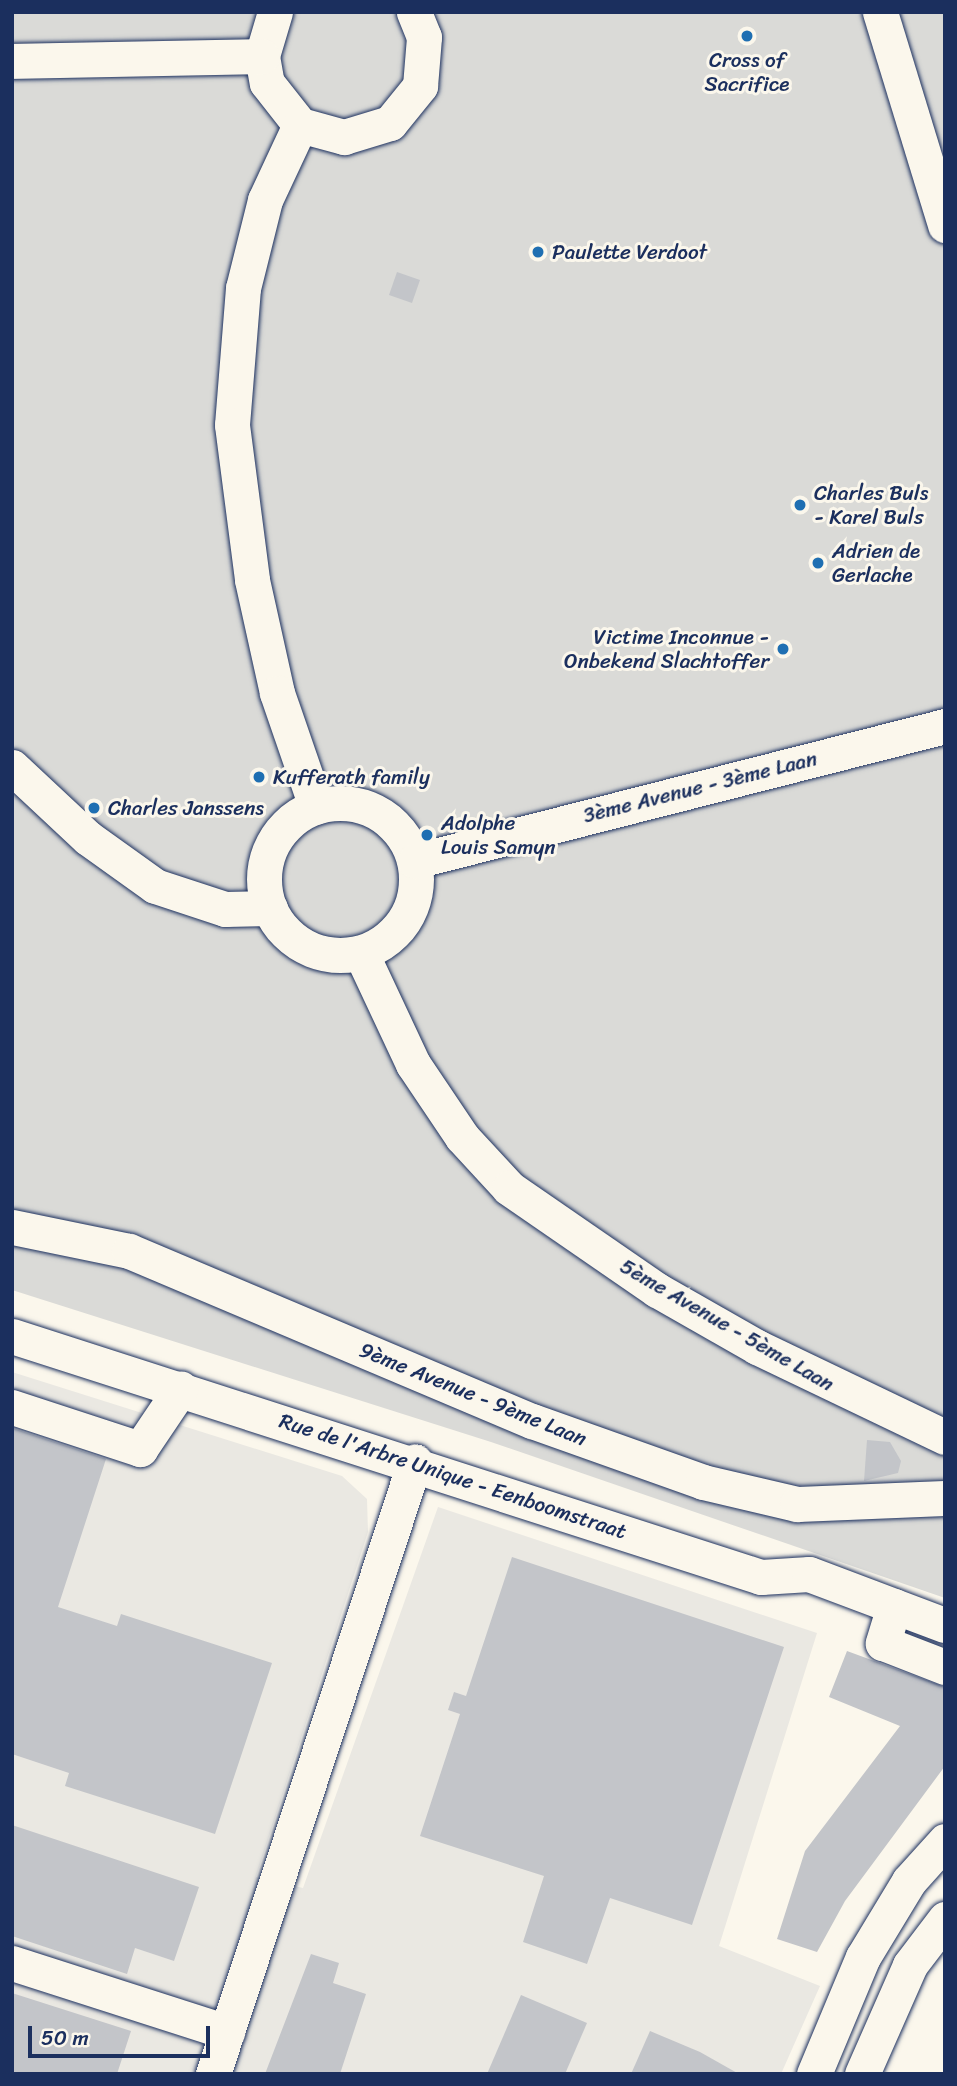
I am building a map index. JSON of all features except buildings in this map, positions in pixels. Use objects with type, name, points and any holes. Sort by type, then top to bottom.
[{"type":"street","points":[[275,12],[262,56],[267,83],[300,125],[333,135],[367,133],[407,107],[425,61],[414,12]]},
{"type":"street","points":[[880,12],[945,225]]},
{"type":"street","points":[[12,61],[262,56]]},
{"type":"street","points":[[300,125],[265,200],[243,288],[232,425],[252,580],[277,693],[316,806]]},
{"type":"street","name":"3ème Avenue - 3ème Laan","points":[[415,861],[945,726]]},
{"type":"street","points":[[12,767],[88,838],[155,886],[225,909],[270,908]]},
{"type":"street","points":[[341,802],[377,813],[405,838],[415,861],[411,907],[391,935],[361,953],[314,951],[293,940],[270,908],[263,878],[267,855],[295,817],[316,806],[341,802]]},
{"type":"street","name":"5ème Avenue - 5ème Laan","points":[[361,953],[413,1064],[462,1137],[509,1188],[657,1290],[735,1335],[945,1437]]},
{"type":"street","name":"9ème Avenue - 9ème Laan","points":[[12,1227],[129,1251],[532,1421],[704,1482],[797,1504],[945,1498]]},
{"type":"street","name":"Rue de l'Arbre Unique - Eenboomstraat","points":[[12,1336],[415,1461],[761,1577],[809,1574],[945,1625]]},
{"type":"street","points":[[12,1407],[139,1457],[181,1388]]},
{"type":"street","points":[[213,2074],[415,1461]]},
{"type":"street","points":[[894,1606],[883,1643],[945,1667]]},
{"type":"street","points":[[814,2074],[863,1957],[909,1881],[945,1840]]},
{"type":"street","points":[[862,2074],[910,1965],[945,1919]]},
{"type":"street","points":[[12,1963],[227,2032]]},
{"type":"shaded area","points":[[12,12],[945,12],[945,1598],[491,1442],[12,1290]]},
{"type":"shaded area","points":[[12,1372],[342,1476],[367,1499],[368,1532],[256,1877],[303,1888],[438,1507],[817,1633],[719,1946],[820,1986],[781,2074],[12,2074]]},
{"type":"place","name":"Cross of Sacrifice","points":[[747,36]]},
{"type":"place","name":"Paulette Verdoot","points":[[538,252]]},
{"type":"place","name":"Charles Buls - Karel Buls","points":[[800,505]]},
{"type":"place","name":"Adrien de Gerlache","points":[[818,563]]},
{"type":"place","name":"Victime Inconnue - Onbekend Slachtoffer","points":[[783,649]]},
{"type":"place","name":"Kufferath family","points":[[259,777]]},
{"type":"place","name":"Charles Janssens","points":[[94,808]]},
{"type":"place","name":"Adolphe Louis Samyn","points":[[427,835]]}]
